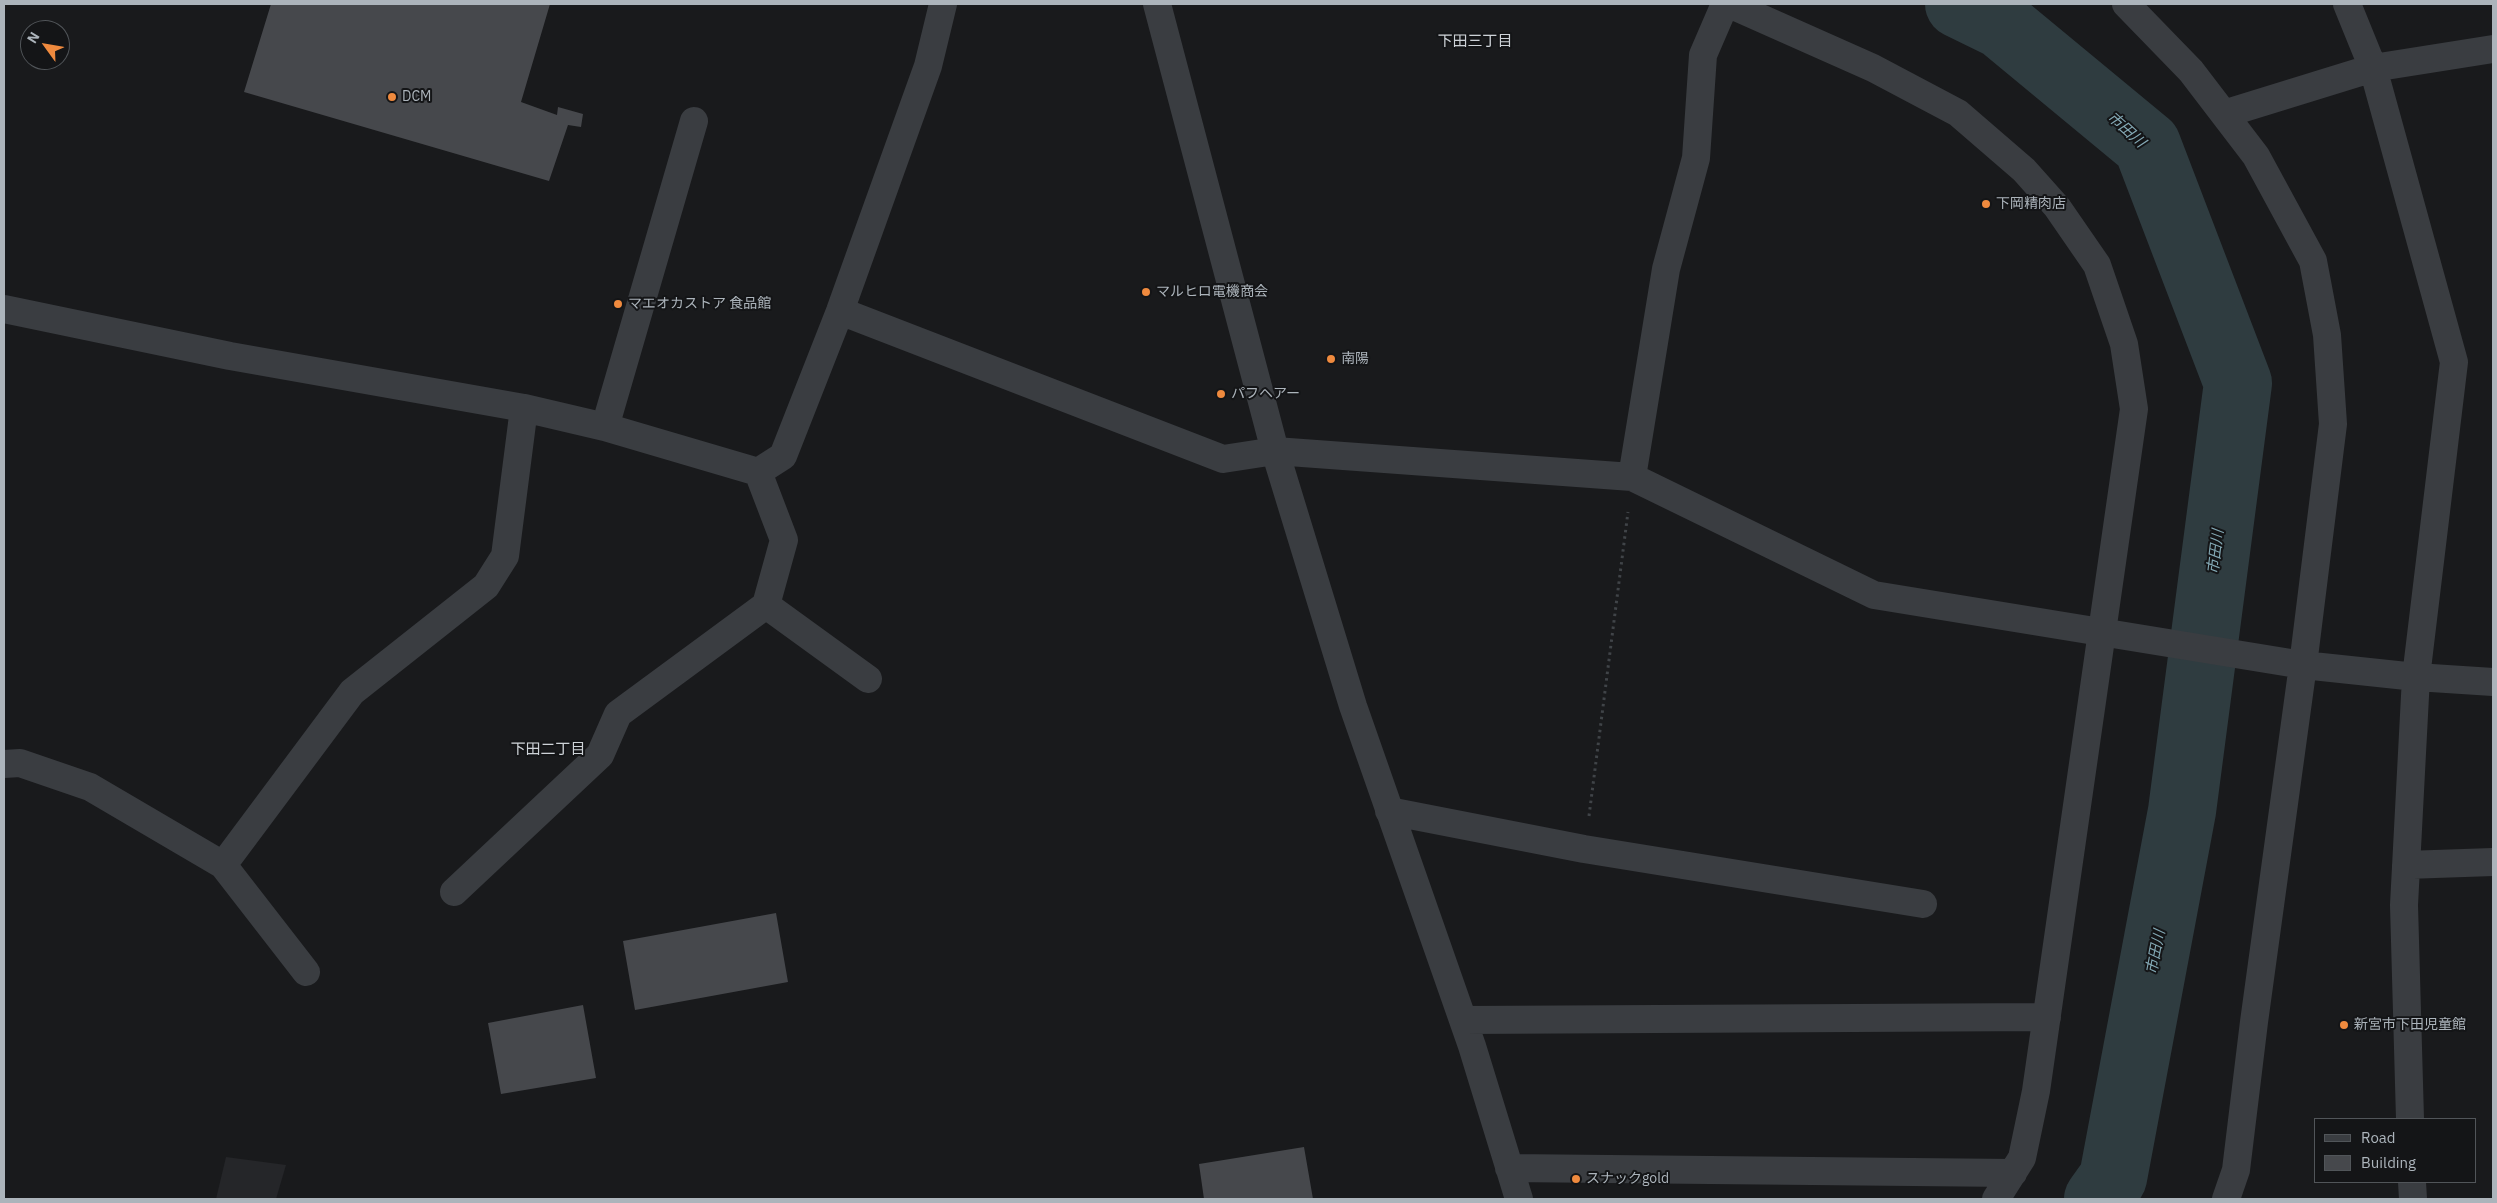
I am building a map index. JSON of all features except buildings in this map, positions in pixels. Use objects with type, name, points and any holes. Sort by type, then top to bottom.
[{"type":"street","points":[[4,309],[230,356],[524,408],[605,427],[758,472],[783,456],[840,311],[928,66],[943,4]]},
{"type":"street","points":[[1157,4],[1275,451],[1353,706],[1463,1020],[1519,1199]]},
{"type":"street","points":[[1632,477],[1666,270],[1696,158],[1703,55],[1724,4]]},
{"type":"street","points":[[1729,4],[1873,68],[1958,113],[2030,177],[2057,207],[2097,265],[2124,344],[2134,409],[2036,1092],[2022,1158],[1996,1199]]},
{"type":"street","points":[[2126,4],[2191,71],[2256,156],[2313,261],[2327,335],[2333,424],[2236,1170],[2226,1199]]},
{"type":"street","points":[[2347,4],[2373,68],[2454,362],[2416,677],[2404,905],[2410,1118]]},
{"type":"street","points":[[2224,114],[2373,68],[2493,49]]},
{"type":"street","points":[[605,427],[694,121]]},
{"type":"street","points":[[840,311],[1223,459],[1275,451],[1632,477],[1874,595],[2102,634],[2303,665],[2416,677],[2493,682]]},
{"type":"street","points":[[223,865],[352,692],[486,586],[504,556],[524,408]]},
{"type":"street","points":[[454,892],[600,755],[618,714],[766,605],[784,540],[758,472]]},
{"type":"street","points":[[766,605],[868,679]]},
{"type":"street","points":[[4,764],[20,763],[90,787],[223,865],[306,972]]},
{"type":"street","points":[[1390,811],[1584,849],[1923,904]]},
{"type":"street","points":[[2406,865],[2493,862]]},
{"type":"street","points":[[1463,1020],[2046,1016]]},
{"type":"street","points":[[1509,1168],[2012,1173]]},
{"type":"street","points":[[2412,1183],[2413,1199]]},
{"type":"path","points":[[1584,849],[1632,477]]},
{"type":"shaded area","points":[[226,1157],[286,1165],[276,1199],[216,1199]]},
{"type":"waterway","name":"市田川","points":[[1959,4],[2002,25],[2147,145],[2238,383],[2182,811],[2113,1178],[2098,1199]]},
{"type":"place","name":"DCM","points":[[392,97]]},
{"type":"place","name":"下岡精肉店","points":[[1986,204]]},
{"type":"place","name":"マルヒロ電機商会","points":[[1146,292]]},
{"type":"place","name":"マエオカストア 食品館","points":[[618,304]]},
{"type":"place","name":"南陽","points":[[1331,359]]},
{"type":"place","name":"パフヘアー","points":[[1221,394]]},
{"type":"place","name":"新宮市下田児童館","points":[[2344,1025]]},
{"type":"place","name":"スナックgold","points":[[1576,1179]]},
{"type":"district","name":"下田三丁目","points":[[1475,42]]},
{"type":"district","name":"下田二丁目","points":[[548,750]]}]
